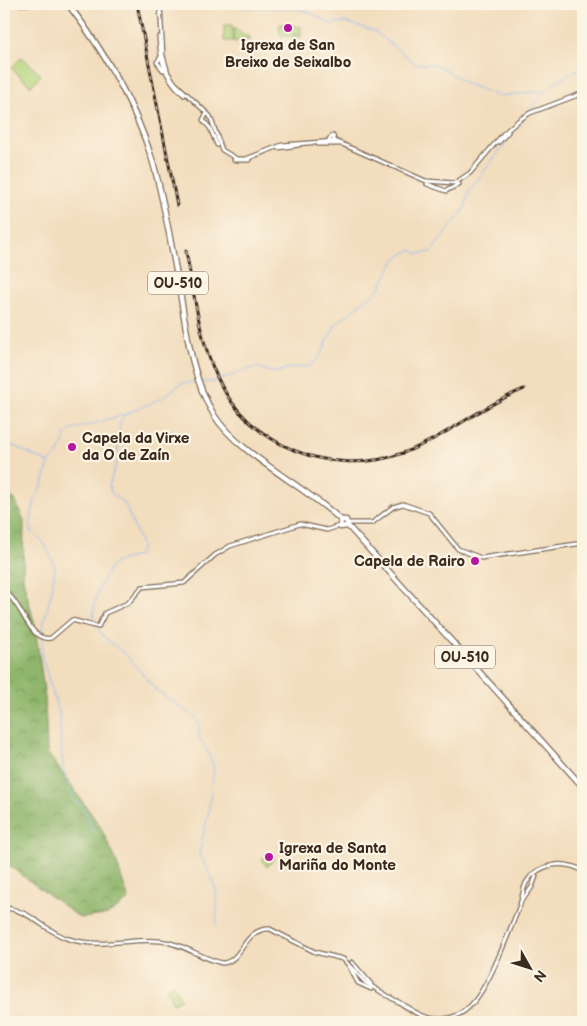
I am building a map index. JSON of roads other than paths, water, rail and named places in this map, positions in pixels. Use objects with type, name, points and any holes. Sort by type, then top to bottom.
[{"type":"main road","name":"OU-510","points":[[68,4],[94,39],[117,78],[148,148],[160,192],[199,384],[214,416],[237,442],[323,503],[340,523],[344,519],[583,786]]},
{"type":"main road","points":[[340,523],[343,528],[348,525]]},
{"type":"street","points":[[10,4],[34,4]]},
{"type":"street","points":[[159,4],[163,61],[172,80]]},
{"type":"street","points":[[159,4],[161,63],[165,72],[203,117],[222,153],[237,161],[247,161],[296,143]]},
{"type":"street","points":[[161,57],[162,46]]},
{"type":"street","points":[[161,63],[172,80],[210,116],[220,148],[227,155],[246,159],[279,146],[333,141],[345,144],[424,181],[442,183],[446,181],[451,186]]},
{"type":"street","points":[[283,147],[333,141],[446,191],[451,186],[470,176],[522,118],[583,93]]},
{"type":"street","points":[[203,117],[207,115]]},
{"type":"street","points":[[206,123],[211,121]]},
{"type":"street","points":[[442,183],[442,188]]},
{"type":"street","points":[[348,525],[374,522],[393,507],[403,504],[428,513],[458,549],[481,558],[583,543]]},
{"type":"street","points":[[4,591],[15,600],[34,633],[45,640],[51,638],[72,620],[98,627],[105,613],[128,603],[142,587],[184,583],[215,555],[235,544],[300,524],[327,530],[340,523]]},
{"type":"street","points":[[4,908],[21,912],[60,936],[73,940],[105,944],[160,941],[224,963],[233,959],[253,934],[267,928],[321,954],[337,956],[346,961],[362,979],[377,990],[431,1018],[452,1017],[465,1011],[480,992],[530,883],[538,873],[556,864],[570,866],[583,871]]},
{"type":"street","points":[[528,888],[530,883]]},
{"type":"street","points":[[321,954],[339,955],[355,966],[371,984]]},
{"type":"street","points":[[346,961],[358,983],[377,990]]},
{"type":"street","points":[[355,966],[362,979],[398,1002]]},
{"type":"street","points":[[358,983],[363,982],[362,979]]},
{"type":"waterway","points":[[226,4],[240,7],[296,8],[307,11],[331,24],[345,22],[374,31],[416,64],[436,64],[467,84],[499,96],[544,91]]},
{"type":"waterway","points":[[528,113],[540,97],[552,86],[565,76],[583,67]]},
{"type":"waterway","points":[[202,382],[213,382],[256,367],[275,373],[289,368],[310,366],[320,356],[336,324],[379,289],[396,258],[411,250],[418,254],[431,252],[465,208],[469,191],[524,119]]},
{"type":"waterway","points":[[96,625],[93,611],[101,583],[115,563],[138,556],[142,547],[125,504],[111,493],[109,486],[117,461],[120,422],[124,415],[162,398],[182,383],[198,382]]},
{"type":"waterway","points":[[93,830],[84,809],[73,798],[63,769],[59,713],[42,658],[42,630],[52,590],[55,566],[44,543],[32,532],[30,526],[35,499],[43,484],[49,463],[59,453],[66,435],[71,430],[123,415]]},
{"type":"waterway","points":[[4,445],[14,446],[49,463]]},
{"type":"waterway","points":[[98,629],[105,638],[127,656],[157,691],[196,718],[200,725],[198,736],[207,750],[214,768],[208,815],[199,854],[213,880],[215,888],[217,904],[216,925]]},
{"type":"railway","points":[[137,4],[177,205]]},
{"type":"railway","points":[[186,251],[201,331],[217,377],[231,401],[249,422],[271,438],[295,451],[321,459],[348,462],[376,460],[403,453],[434,439],[493,404],[524,389]]},
{"type":"place","name":"Igrexa de San Breixo de Seixalbo","points":[[288,28]]},
{"type":"place","name":"Capela da Virxe da O de Zaín","points":[[72,447]]},
{"type":"place","name":"Capela de Rairo","points":[[475,561]]},
{"type":"place","name":"Igrexa de Santa Mariña do Monte","points":[[269,857]]}]
